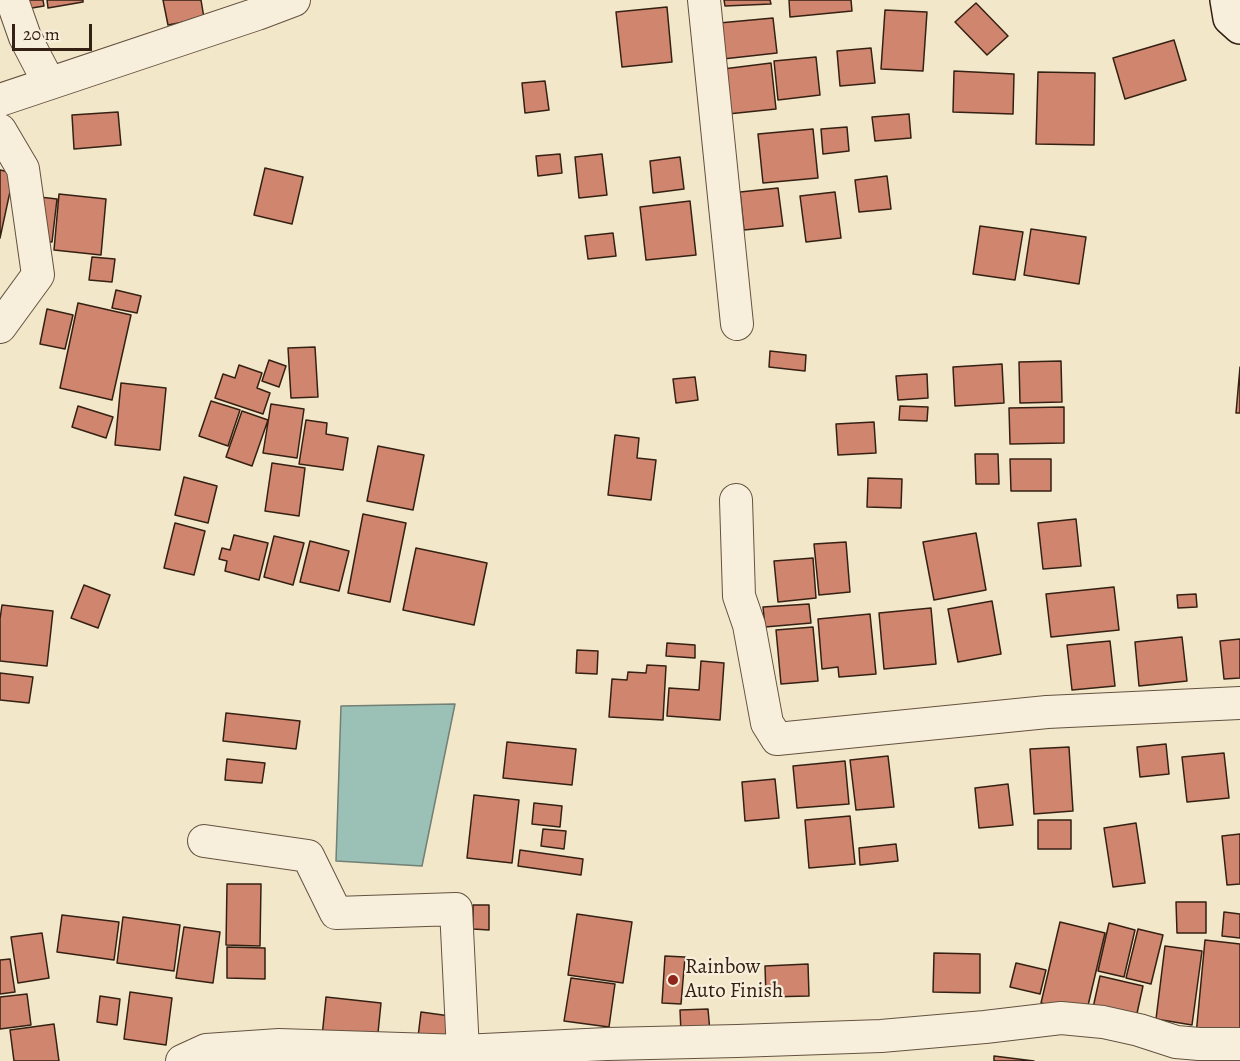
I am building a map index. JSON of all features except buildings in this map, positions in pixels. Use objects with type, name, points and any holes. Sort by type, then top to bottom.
[{"type":"main road","points":[[1227,0],[1230,18],[1240,27]]},
{"type":"street","points":[[12,0],[24,37],[48,83]]},
{"type":"street","points":[[0,100],[294,0]]},
{"type":"street","points":[[704,0],[736,324]]},
{"type":"street","points":[[0,130],[23,169],[38,275],[0,327]]},
{"type":"street","points":[[736,500],[739,596],[749,625],[767,723],[777,739],[1047,712],[1240,703]]},
{"type":"street","points":[[204,841],[308,856],[336,913],[456,909],[462,1056]]},
{"type":"street","points":[[182,1061],[206,1050],[279,1045],[462,1056],[607,1044],[739,1051],[1061,1018],[1103,1022],[1176,1041],[1199,1044],[1240,1044]]},
{"type":"water","points":[[455,704],[422,866],[336,861],[341,706]]},
{"type":"place","name":"Rainbow Auto Finish","points":[[673,980]]}]
